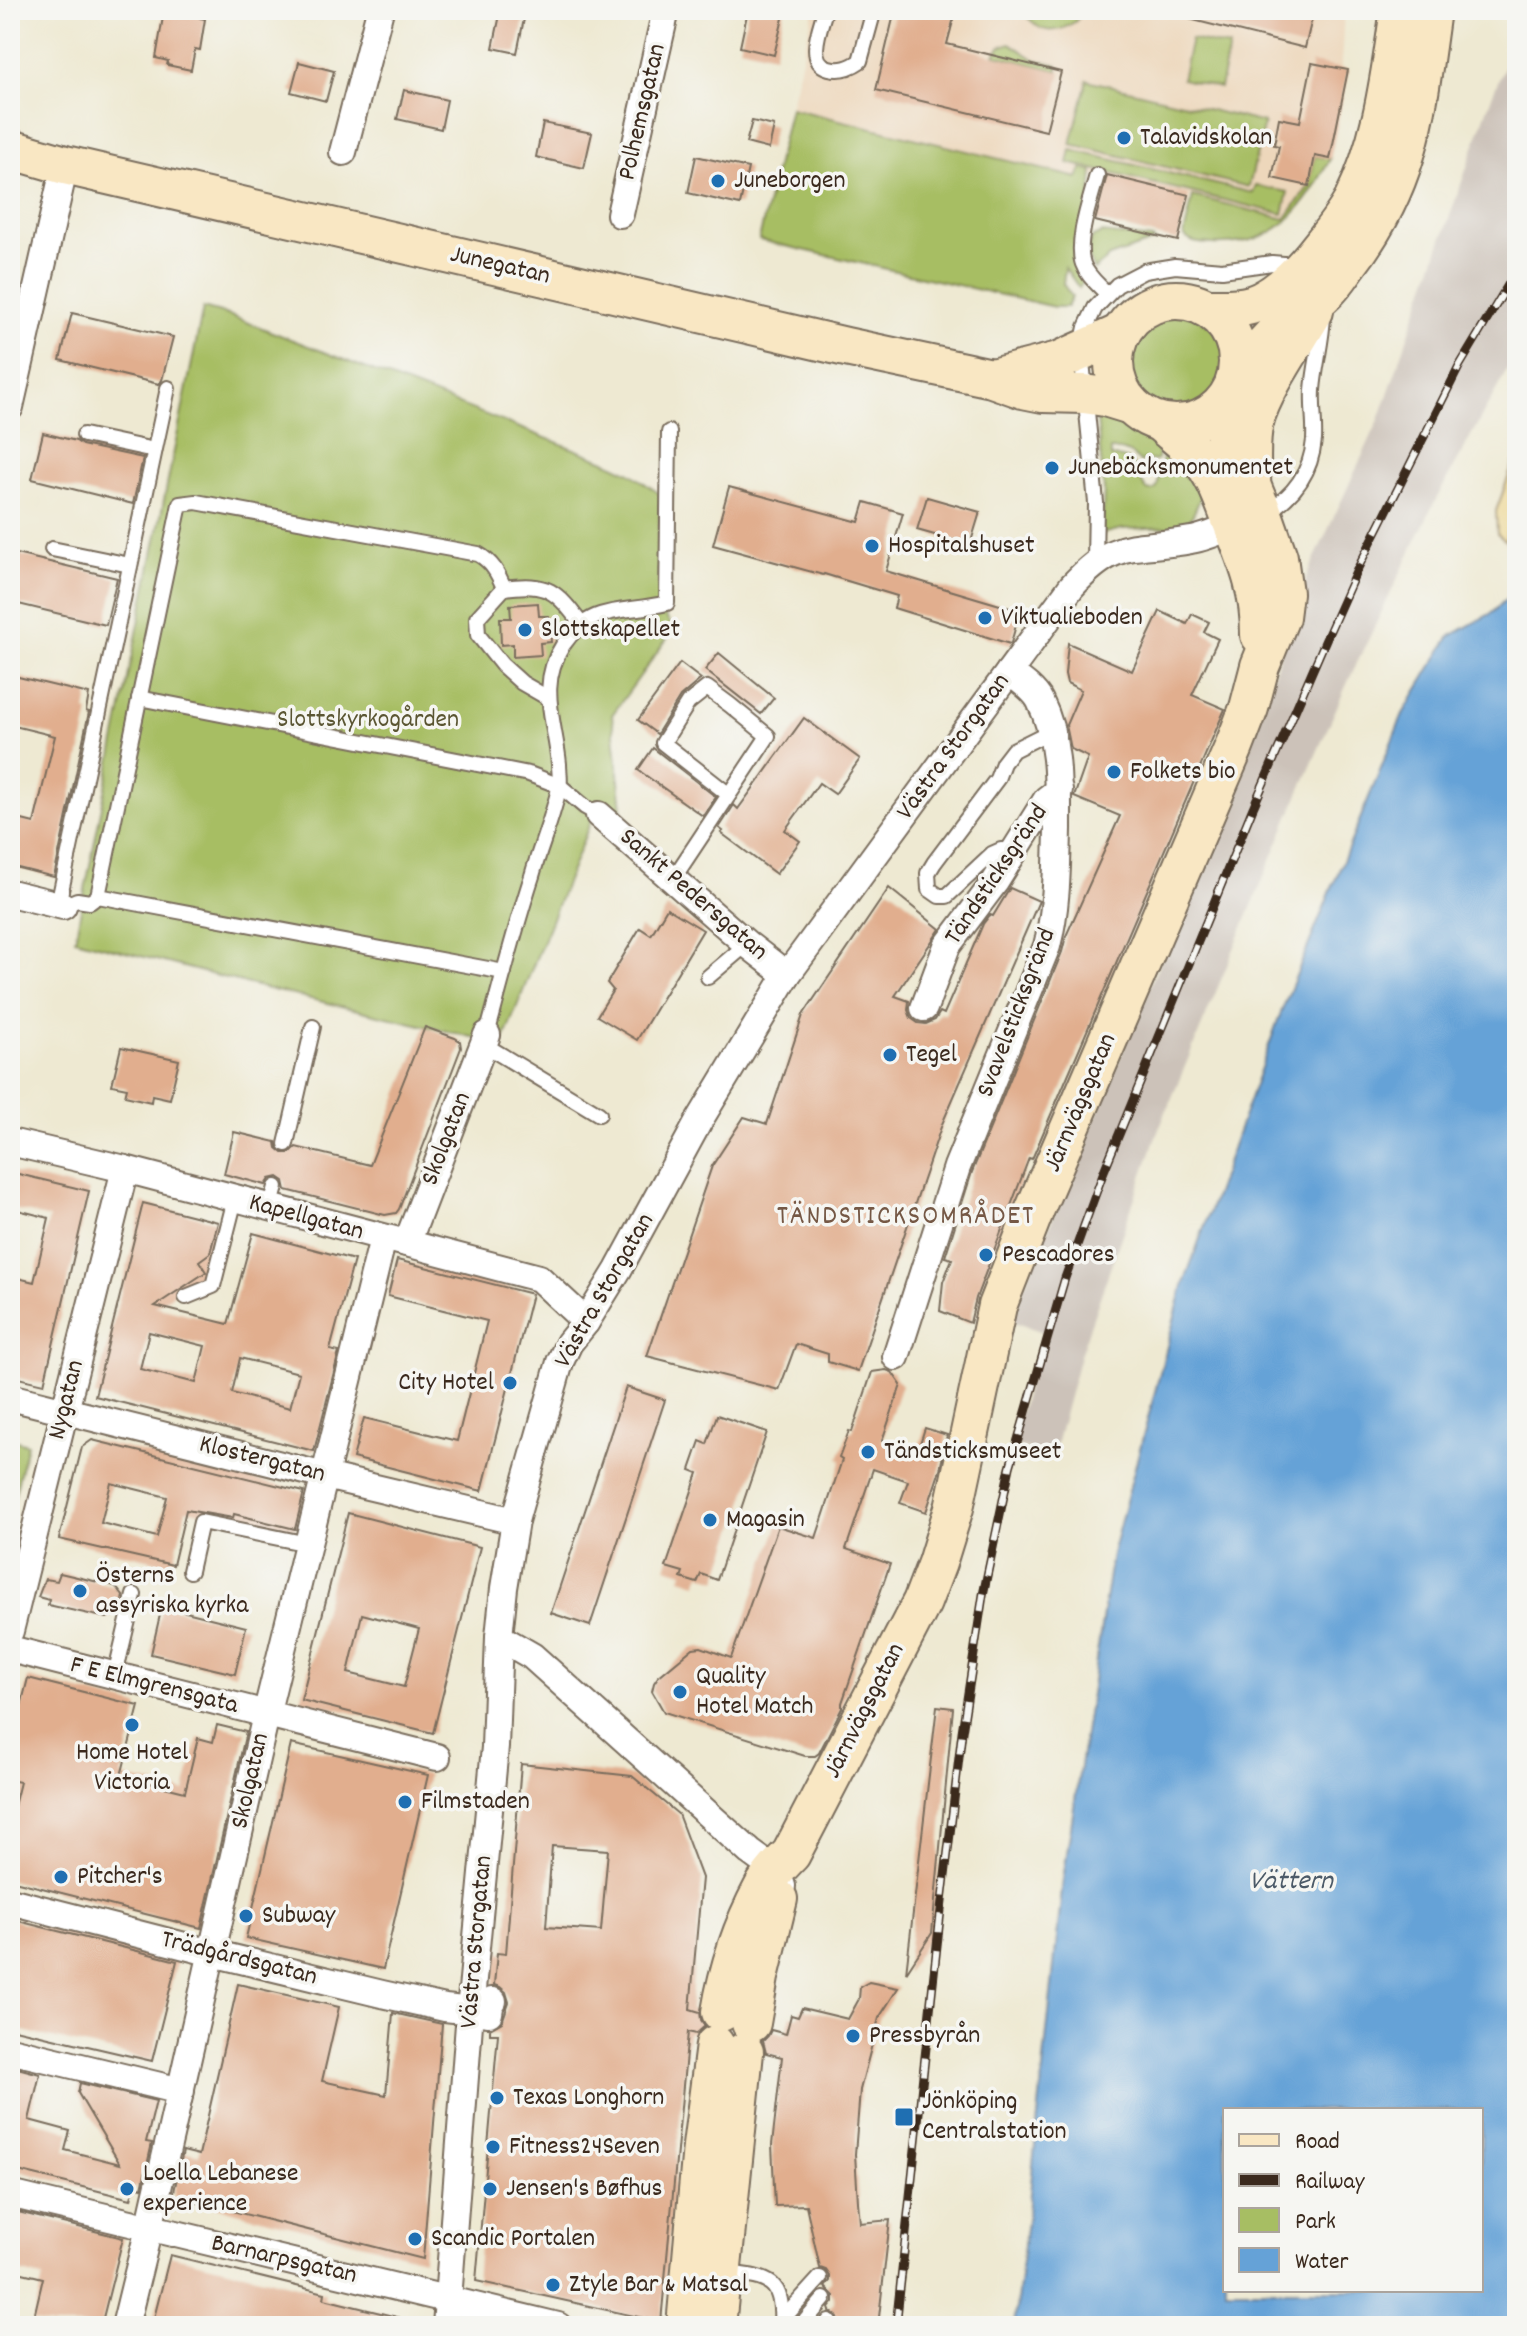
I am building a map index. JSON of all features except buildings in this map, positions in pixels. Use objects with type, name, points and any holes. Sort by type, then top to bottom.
[{"type":"street","points":[[343,152],[380,10]]},
{"type":"street","name":"Polhemsgatan","points":[[620,214],[666,10]]},
{"type":"street","points":[[1249,508],[1254,421],[1331,234],[1352,203],[1366,171],[1385,106],[1400,10]]},
{"type":"street","points":[[1230,392],[1239,365],[1234,338],[1219,316],[1208,308],[1184,300],[1159,302],[1137,314],[1121,333],[1115,350],[1114,367],[1121,391],[1146,414],[1190,424],[1208,417],[1230,392],[1265,341],[1290,319],[1314,280],[1375,226],[1402,168],[1413,129],[1431,10]]},
{"type":"street","name":"Junegatan","points":[[10,149],[65,165],[846,347],[992,378],[1023,389],[1105,397],[1146,414]]},
{"type":"street","points":[[10,407],[65,165]]},
{"type":"street","points":[[1208,308],[1248,306],[1314,280]]},
{"type":"street","name":"Junegatan","points":[[992,378],[1059,361],[1121,333]]},
{"type":"street","name":"Järnvägsgatan","points":[[716,2326],[707,2271],[702,2146],[733,2033],[724,1992],[745,1928],[764,1886],[783,1870],[922,1602],[954,1508],[997,1306],[1035,1209],[1249,708],[1260,666],[1260,622],[1251,566],[1249,508],[1226,444],[1230,392]]},
{"type":"street","name":"Järnvägsgatan","points":[[1146,414],[1199,457],[1213,476],[1249,508]]},
{"type":"street","name":"Västra Storgatan","points":[[446,2326],[481,2006],[504,1588],[515,1521],[560,1362],[569,1343],[586,1322],[618,1270],[699,1121],[787,975],[1072,586],[1095,562],[1121,549],[1208,536],[1249,508]]},
{"type":"street","name":"Svavelsticksgränd","points":[[896,1357],[957,1167],[1047,946],[1056,901],[1059,790],[1055,740],[1039,698],[1009,672]]},
{"type":"street","name":"Tändsticksgränd","points":[[924,1008],[947,946],[995,882],[1047,799],[1059,790]]},
{"type":"street","name":"Sankt Pedersgatan","points":[[599,815],[787,975]]},
{"type":"street","points":[[10,893],[60,905]]},
{"type":"street","name":"Skolgatan","points":[[125,2326],[266,1715],[325,1476],[395,1241],[485,1039]]},
{"type":"street","name":"Kapellgatan","points":[[10,1142],[235,1199],[273,1198],[395,1241],[539,1278],[586,1322]]},
{"type":"street","name":"Nygatan","points":[[10,1631],[125,1169]]},
{"type":"street","name":"Klostergatan","points":[[10,1397],[515,1521]]},
{"type":"street","points":[[499,1637],[532,1656],[750,1852],[783,1870]]},
{"type":"street","name":"F E Elmgrensgata","points":[[10,1649],[437,1757]]},
{"type":"street","name":"Trädgårdsgatan","points":[[10,1901],[382,1994],[481,2006]]},
{"type":"street","points":[[10,2050],[181,2091]]},
{"type":"street","name":"Barnarpsgatan","points":[[10,2194],[558,2326]]},
{"type":"street","name":"Järnvägsgatan","points":[[686,2326],[707,2271]]},
{"type":"lane","points":[[825,10],[816,49],[817,59],[824,67],[842,70],[860,61],[874,10]]},
{"type":"lane","points":[[1097,175],[1081,248],[1082,262],[1107,294]]},
{"type":"lane","points":[[1095,562],[1096,503],[1081,351],[1086,327],[1095,308],[1107,294],[1131,276],[1161,267],[1222,270],[1272,263],[1314,280],[1323,328],[1313,392],[1314,443],[1309,461],[1303,479],[1279,505],[1249,508]]},
{"type":"lane","points":[[168,388],[60,905],[77,900],[90,902],[98,896],[180,504],[196,502],[478,554],[498,571],[504,588]]},
{"type":"lane","points":[[599,1114],[485,1039],[560,786],[558,750],[548,698],[552,672],[564,645],[582,625],[598,614],[667,603],[669,432]]},
{"type":"lane","points":[[84,435],[154,450]]},
{"type":"lane","points":[[52,549],[130,565]]},
{"type":"lane","points":[[548,698],[522,683],[502,665],[478,635],[477,618],[504,588],[541,586],[568,606],[582,625]]},
{"type":"lane","points":[[673,879],[768,736],[707,688],[688,703],[663,743],[728,794]]},
{"type":"lane","points":[[139,698],[517,771],[560,786],[599,815]]},
{"type":"lane","points":[[1013,852],[1001,850],[992,854],[947,896],[939,896],[929,889],[928,873],[934,863],[997,779],[1003,763],[1013,750],[1051,731]]},
{"type":"lane","points":[[98,896],[504,972]]},
{"type":"lane","points":[[708,977],[747,944]]},
{"type":"lane","points":[[286,1144],[313,1027]]},
{"type":"lane","points":[[186,1297],[213,1286],[235,1199]]},
{"type":"lane","points":[[190,1571],[201,1522],[308,1544]]},
{"type":"lane","points":[[115,1675],[134,1595]]},
{"type":"lane","points":[[707,2271],[762,2278],[776,2288],[782,2302],[781,2324]]},
{"type":"lane","points":[[781,2324],[820,2278]]},
{"type":"lane","points":[[801,2326],[824,2299]]},
{"type":"shaded area","name":"Talavidskolan","points":[[814,10],[1344,10],[1341,68],[1348,70],[1330,159],[1315,156],[1309,186],[1285,219],[1190,196],[1178,241],[1094,220],[1103,175],[1079,178],[790,108]]},
{"type":"shaded area","points":[[1517,36],[1517,352],[1433,505],[1346,686],[1288,819],[1158,1131],[1081,1352],[1053,1456],[1011,1444],[1043,1332],[1011,1321],[1016,1306],[1250,747],[1307,575],[1379,420],[1490,101]]},
{"type":"green space","points":[[1023,10],[1084,10],[1070,25],[1050,30],[1037,26]]},
{"type":"green space","points":[[1191,39],[1229,47],[1220,88],[1182,79]]},
{"type":"green space","points":[[1010,43],[1034,59],[1058,65],[1058,71],[995,55],[1000,47]]},
{"type":"green space","points":[[1087,80],[1264,123],[1249,187],[1071,144]]},
{"type":"green space","points":[[790,108],[1078,178],[1082,169],[1093,171],[1085,279],[1079,288],[1065,268],[1063,284],[1072,297],[1067,307],[1054,307],[759,240]]},
{"type":"green space","points":[[1071,150],[1253,193],[1256,186],[1288,192],[1283,214],[1068,163]]},
{"type":"green space","points":[[1315,156],[1330,159],[1297,210],[1271,232],[1235,243],[1212,244],[1189,240],[1184,235],[1193,196],[1285,219],[1309,186]]},
{"type":"green space","points":[[1102,233],[1155,241],[1109,257],[1094,270],[1089,258],[1089,246],[1093,237]]},
{"type":"green space","name":"Slottskyrkogården","points":[[203,308],[231,316],[605,461],[629,472],[660,494],[658,606],[674,629],[612,715],[622,809],[596,808],[502,1044],[268,989],[75,939]]},
{"type":"green space","points":[[1177,314],[1196,318],[1212,328],[1222,344],[1226,363],[1222,382],[1212,398],[1196,408],[1177,412],[1158,408],[1142,398],[1132,382],[1128,363],[1132,344],[1142,328],[1158,318]]},
{"type":"green space","points":[[1096,408],[1109,413],[1132,434],[1175,450],[1203,492],[1193,515],[1185,523],[1175,527],[1122,529],[1102,534],[1104,490]],"holes":[[[1111,450],[1128,452],[1141,463],[1144,459],[1157,460],[1158,450],[1164,452],[1157,488],[1147,490],[1127,459],[1111,457]]]},
{"type":"green space","points":[[10,1439],[27,1444],[10,1514]]},
{"type":"sand","points":[[1517,454],[1517,512],[1506,541],[1497,534],[1496,511]]},
{"type":"water","name":"Vättern","points":[[1517,588],[1517,2326],[1014,2326],[1063,1880],[1112,1554],[1183,1286],[1278,1020],[1403,714],[1450,636],[1492,613]]},
{"type":"railway","points":[[896,2326],[962,1732],[983,1595],[1010,1467],[1065,1278],[1104,1171],[1252,810],[1356,572],[1460,365],[1517,270]]},
{"type":"place","name":"Talavidskolan","points":[[1124,138]]},
{"type":"place","name":"Juneborgen","points":[[718,181]]},
{"type":"place","name":"Junebäcksmonumentet","points":[[1052,468]]},
{"type":"place","name":"Hospitalshuset","points":[[872,546]]},
{"type":"place","name":"Viktualieboden","points":[[985,618]]},
{"type":"place","name":"Slottskapellet","points":[[525,630]]},
{"type":"place","name":"Folkets bio","points":[[1114,772]]},
{"type":"place","name":"Tegel","points":[[890,1055]]},
{"type":"place","name":"Pescadores","points":[[986,1255]]},
{"type":"place","name":"City Hotel","points":[[510,1383]]},
{"type":"place","name":"Tändsticksmuseet","points":[[868,1452]]},
{"type":"place","name":"Magasin","points":[[710,1520]]},
{"type":"place","name":"Österns assyriska kyrka","points":[[80,1591]]},
{"type":"place","name":"Quality Hotel Match","points":[[680,1692]]},
{"type":"place","name":"Home Hotel Victoria","points":[[132,1725]]},
{"type":"place","name":"Filmstaden","points":[[405,1802]]},
{"type":"place","name":"Pitcher's","points":[[61,1877]]},
{"type":"place","name":"Subway","points":[[246,1916]]},
{"type":"place","name":"Pressbyrån","points":[[853,2036]]},
{"type":"place","name":"Texas Longhorn","points":[[497,2098]]},
{"type":"place","name":"Jönköping Centralstation","points":[[904,2117]]},
{"type":"place","name":"Fitness24Seven","points":[[493,2147]]},
{"type":"place","name":"Loella Lebanese experience","points":[[127,2189]]},
{"type":"place","name":"Jensen's Bøfhus","points":[[490,2189]]},
{"type":"place","name":"Scandic Portalen","points":[[415,2239]]},
{"type":"place","name":"Ztyle Bar & Matsal","points":[[553,2285]]},
{"type":"district","name":"TÄNDSTICKSOMRÅDET","points":[[906,1218]]}]
